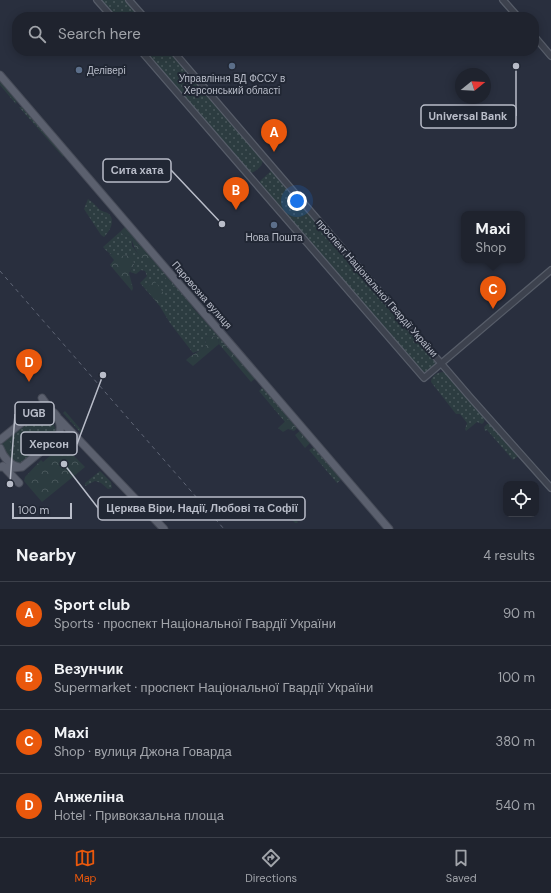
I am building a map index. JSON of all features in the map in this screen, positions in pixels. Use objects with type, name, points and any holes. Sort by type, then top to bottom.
[{"type":"main road","name":"Паровозна вулиця","points":[[0,75],[389,529]]},
{"type":"main road","points":[[1,441],[35,412],[42,398],[55,415],[164,529]]},
{"type":"main road","points":[[1,466],[20,467],[60,434],[61,429],[55,415],[47,409],[35,412]]},
{"type":"main road","points":[[57,438],[69,435],[78,439]]},
{"type":"main road","points":[[0,448],[11,464],[20,467]]},
{"type":"main road","points":[[1,466],[19,483],[20,467]]},
{"type":"street","points":[[97,0],[108,12]]},
{"type":"street","points":[[129,0],[140,12]]},
{"type":"street","points":[[503,0],[514,12]]},
{"type":"street","points":[[539,42],[551,56]]},
{"type":"street","points":[[145,56],[424,378],[551,270]]},
{"type":"street","name":"проспект Національної Гвардії України","points":[[177,56],[551,488]]},
{"type":"green space","points":[[101,0],[127,0],[137,12],[111,12]]},
{"type":"green space","points":[[149,56],[174,56],[262,158],[262,163],[256,171],[251,173]]},
{"type":"green space","points":[[0,78],[17,100],[16,104],[0,85]]},
{"type":"green space","points":[[19,107],[24,107],[64,154],[63,157]]},
{"type":"green space","points":[[271,171],[435,359],[435,364],[430,370],[426,372],[421,371],[260,185],[260,181]]},
{"type":"green space","points":[[88,199],[100,210],[108,213],[111,217],[111,226],[104,237],[101,235],[84,209]]},
{"type":"green space","points":[[125,227],[155,259],[150,265],[138,254],[132,242],[132,238],[122,234],[121,231]]},
{"type":"green space","points":[[121,231],[122,234],[132,238],[132,246],[143,260],[155,259],[194,305],[192,307],[225,343],[219,344],[218,337],[205,337],[206,345],[201,350],[193,353],[170,323],[159,305],[140,283],[147,276],[145,271],[141,270],[136,274],[130,272],[134,265],[131,255],[115,256],[103,247]]},
{"type":"green space","points":[[109,254],[121,256],[131,255],[133,258],[134,265],[129,273],[133,288],[132,291],[110,265],[114,260]]},
{"type":"green space","points":[[164,270],[178,288],[170,284],[162,272]]},
{"type":"green space","points":[[154,280],[165,295],[165,302],[162,305],[159,305],[146,289]]},
{"type":"green space","points":[[194,305],[257,377],[251,382],[219,344],[225,343],[192,306]]},
{"type":"green space","points":[[205,337],[218,337],[219,344],[193,366],[186,360],[206,345]]},
{"type":"green space","points":[[443,372],[447,374],[485,417],[482,424],[477,422],[466,431],[465,429],[467,423],[460,414],[456,414],[431,382],[435,375]]},
{"type":"green space","points":[[264,386],[290,417],[285,422],[259,391]]},
{"type":"green space","points":[[65,411],[83,432],[81,433],[63,413]]},
{"type":"green space","points":[[39,413],[45,415],[52,422],[57,431],[56,435],[21,464],[17,465],[3,451],[2,444]]},
{"type":"green space","points":[[290,417],[298,427],[294,431],[288,429],[283,432],[278,428]]},
{"type":"green space","points":[[487,424],[491,424],[518,456],[513,460],[487,430],[485,431],[484,427]]},
{"type":"green space","points":[[301,430],[311,442],[305,448],[295,435]]},
{"type":"green space","points":[[8,439],[11,444],[11,448],[8,453],[4,453],[2,444]]},
{"type":"green space","points":[[63,442],[69,443],[73,447],[69,451],[85,467],[42,502],[24,481],[25,477],[41,460],[43,462],[58,449],[56,447]]},
{"type":"green space","points":[[314,447],[342,479],[337,483],[309,450]]},
{"type":"green space","points":[[100,471],[111,482],[112,488],[108,489],[101,483],[95,481],[85,486],[85,483]]},
{"type":"green space","points":[[278,499],[298,522],[297,523],[295,523],[276,503],[275,500]]},
{"type":"railway","points":[[0,271],[224,529]]},
{"type":"place","name":"Управління ВД ФССУ в Херсонський області","points":[[232,66]]},
{"type":"place","name":"Universal Bank","points":[[516,66]]},
{"type":"place","name":"Делівері","points":[[79,70]]},
{"type":"place","name":"Sport club","points":[[274,152]]},
{"type":"place","name":"Везунчик","points":[[236,210]]},
{"type":"place","name":"Сита хата","points":[[222,224]]},
{"type":"place","name":"Нова Пошта","points":[[274,225]]},
{"type":"place","name":"Maxi","points":[[493,309]]},
{"type":"place","name":"Херсон","points":[[103,375]]},
{"type":"place","name":"Анжеліна","points":[[29,382]]},
{"type":"place","name":"Церква Віри, Надії, Любові та Софії","points":[[64,464]]},
{"type":"place","name":"UGB","points":[[10,484]]}]
